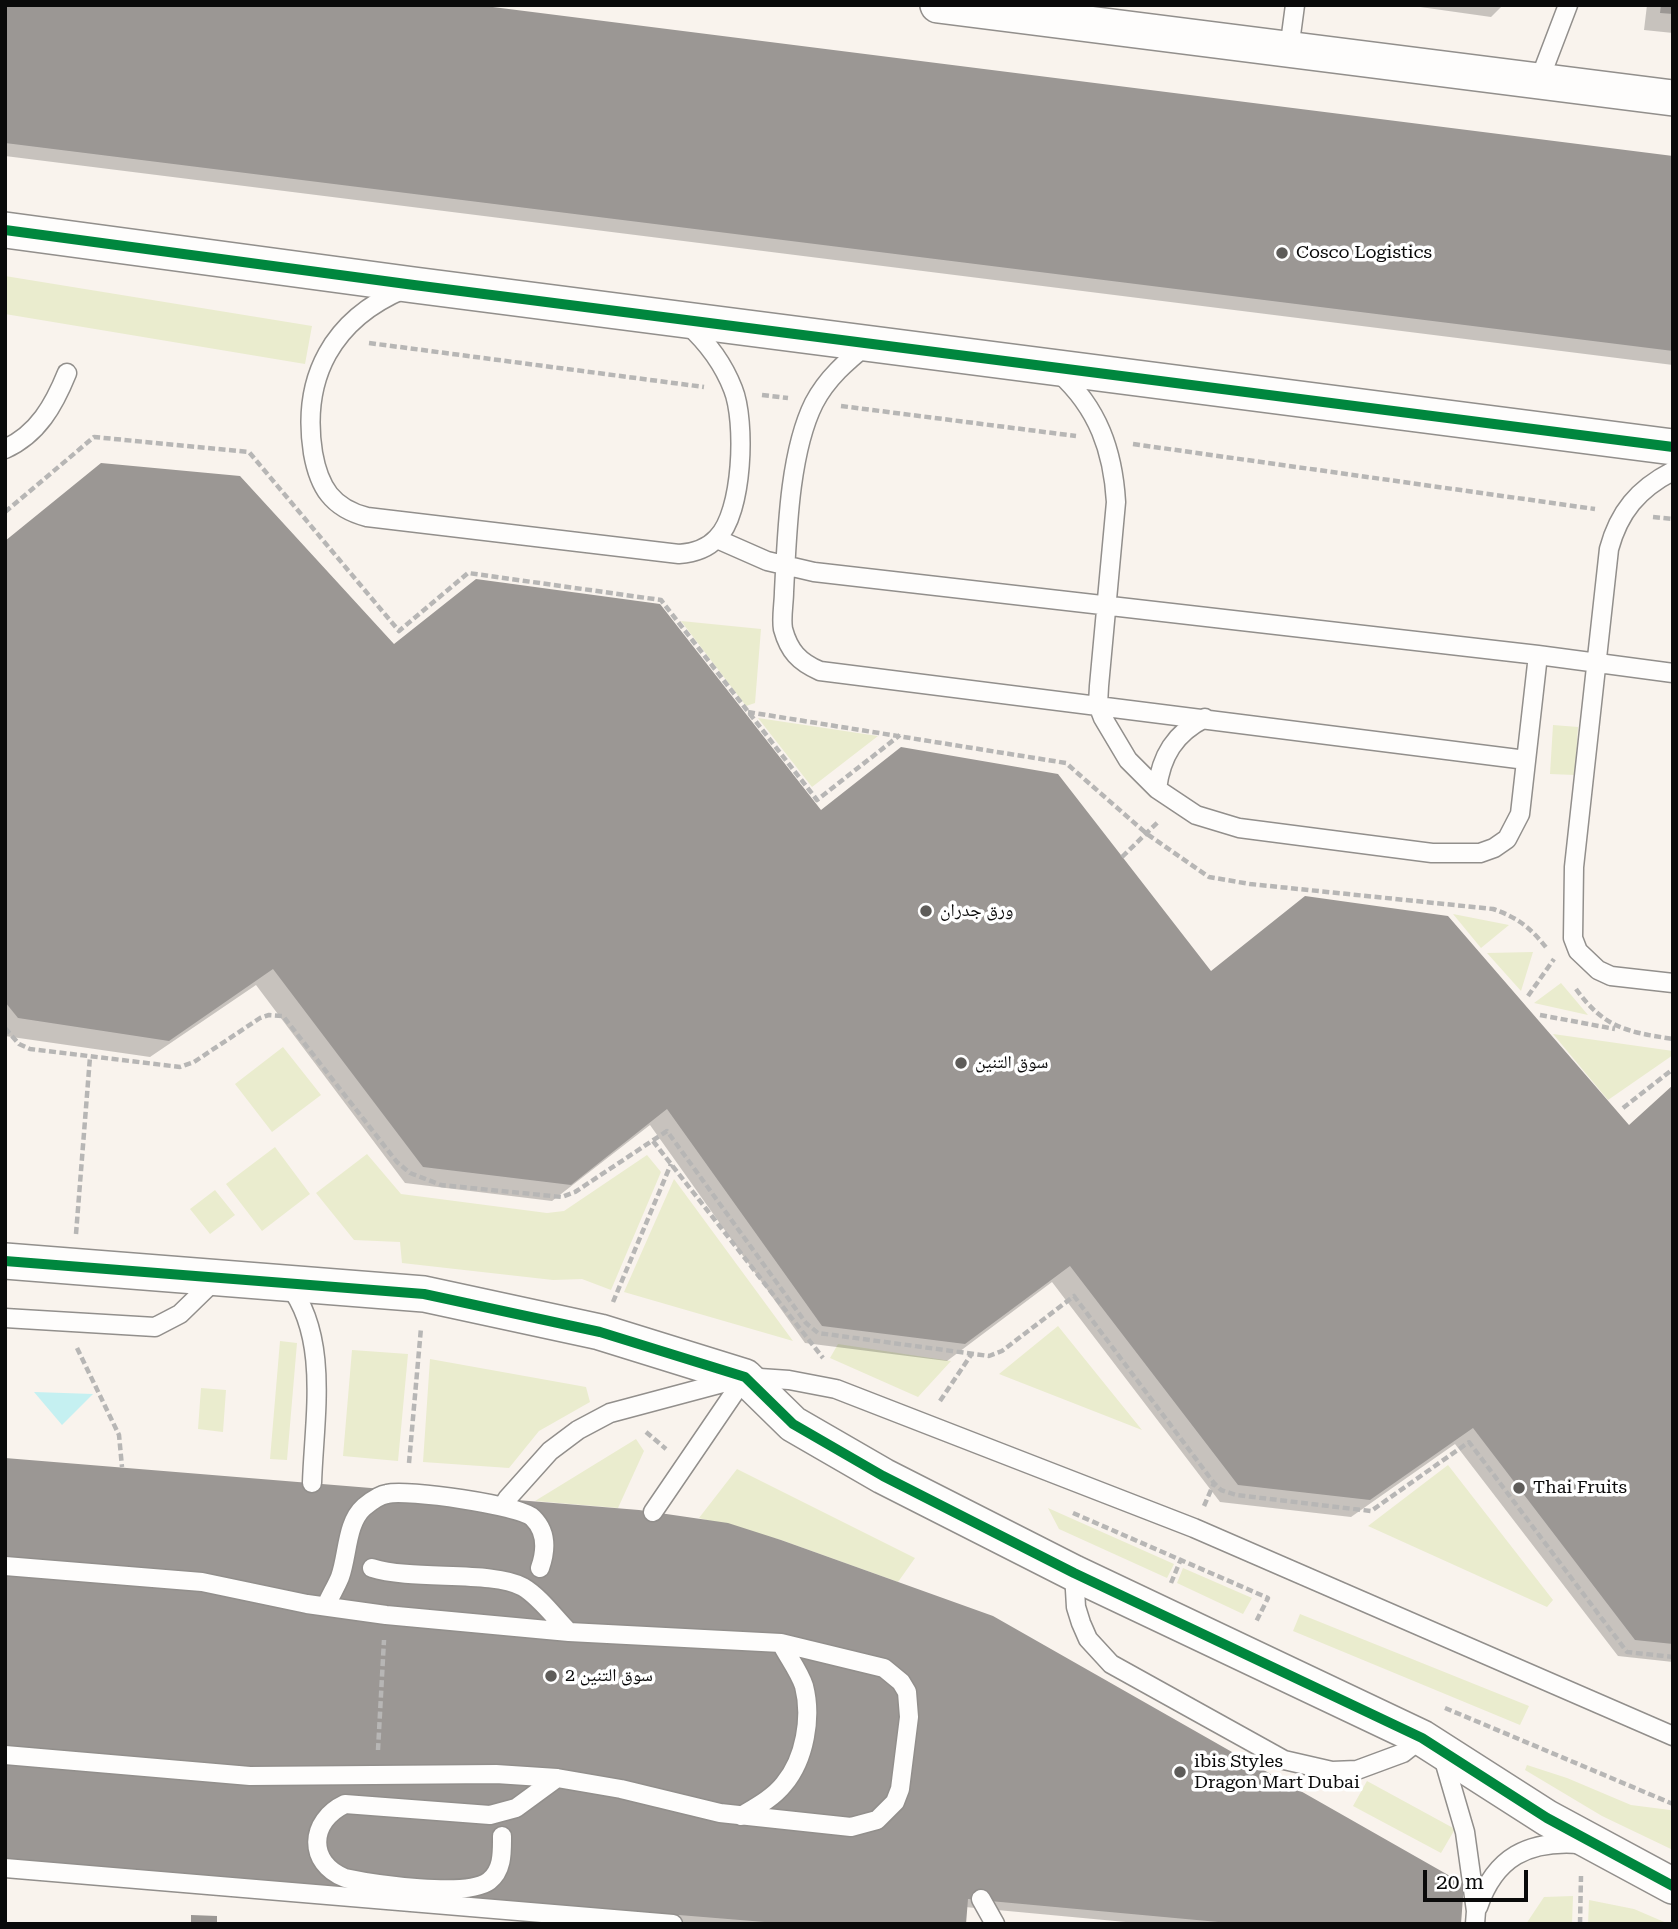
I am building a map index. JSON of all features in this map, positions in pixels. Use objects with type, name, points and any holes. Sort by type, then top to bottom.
[{"type":"street","points":[[938,5],[1006,9],[1289,50],[1673,98]]},
{"type":"street","points":[[5,230],[1673,447]]},
{"type":"street","points":[[5,1261],[286,1281],[424,1294],[600,1332],[745,1377],[793,1424],[816,1439],[1074,1573],[1431,1742],[1592,1847],[1673,1886]]},
{"type":"lane","points":[[1289,50],[1295,5]]},
{"type":"lane","points":[[1539,81],[1568,5]]},
{"type":"lane","points":[[414,285],[371,306],[337,339],[314,381],[310,402],[312,449],[320,484],[328,496],[351,513],[679,554],[692,553],[717,539],[728,522],[741,457],[742,431],[734,391],[722,363],[703,338],[680,318]]},
{"type":"lane","points":[[870,342],[838,369],[815,402],[797,463],[786,566],[783,627],[793,655],[805,665],[820,671],[1526,760]]},
{"type":"lane","points":[[1051,365],[1074,386],[1093,412],[1106,440],[1114,470],[1116,502],[1098,705],[1114,740],[1157,789],[1177,805],[1206,819],[1239,828],[1432,853],[1480,853],[1507,839],[1520,814],[1538,654]]},
{"type":"lane","points":[[5,449],[39,424],[51,408],[67,373]]},
{"type":"lane","points":[[1673,471],[1647,486],[1622,513],[1609,549],[1584,771],[1571,924],[1578,951],[1592,966],[1611,976],[1673,983]]},
{"type":"lane","points":[[717,539],[786,566],[1538,654],[1673,673]]},
{"type":"lane","points":[[1157,789],[1163,760],[1170,746],[1191,725],[1205,718]]},
{"type":"lane","points":[[5,1318],[134,1327],[163,1326],[180,1314],[220,1276]]},
{"type":"lane","points":[[286,1281],[304,1308],[314,1339],[312,1483]]},
{"type":"lane","points":[[653,1511],[745,1377]]},
{"type":"lane","points":[[508,1499],[550,1451],[610,1412],[745,1377],[789,1380],[836,1390],[1194,1528],[1673,1736]]},
{"type":"lane","points":[[326,1606],[339,1578],[354,1519],[365,1506],[386,1494],[518,1509],[535,1520],[540,1529],[545,1549],[540,1569]]},
{"type":"lane","points":[[5,1566],[202,1582],[386,1615],[569,1632],[781,1643],[884,1668],[901,1682],[907,1692],[909,1717],[900,1789],[887,1812],[864,1826],[851,1827],[741,1816],[621,1788],[557,1778],[496,1774],[250,1776],[5,1755]]},
{"type":"lane","points":[[372,1568],[403,1575],[512,1582],[534,1597],[569,1632]]},
{"type":"lane","points":[[1074,1573],[1076,1607],[1081,1623],[1088,1639],[1111,1664],[1284,1760],[1332,1771],[1357,1770],[1431,1742],[1462,1819],[1476,1917]]},
{"type":"lane","points":[[741,1816],[772,1796],[786,1783],[804,1739],[807,1720],[803,1684],[781,1643]]},
{"type":"lane","points":[[502,1836],[502,1856],[494,1876],[487,1883],[467,1889],[345,1878],[331,1873],[318,1849],[322,1822],[331,1811],[345,1804],[490,1815],[516,1808],[557,1778]]},
{"type":"lane","points":[[1476,1917],[1484,1889],[1497,1870],[1514,1855],[1535,1845],[1592,1847]]},
{"type":"lane","points":[[5,1868],[673,1924]]},
{"type":"lane","points":[[981,1899],[995,1924]]},
{"type":"path","points":[[337,339],[1106,440],[1673,519]]},
{"type":"path","points":[[7,509],[94,437],[249,452],[399,631],[468,573],[661,600],[817,800],[900,735]]},
{"type":"path","points":[[1122,857],[1177,805]]},
{"type":"path","points":[[1528,996],[1555,958]]},
{"type":"path","points":[[5,1028],[19,1044],[30,1049],[180,1067],[194,1062],[260,1018],[269,1015],[284,1016],[397,1162],[418,1177],[441,1185],[562,1197],[575,1192],[667,1131],[810,1328],[826,1335],[989,1356],[1002,1351],[1074,1296],[1213,1483],[1221,1490],[1236,1495],[1371,1511],[1469,1442],[1627,1652],[1673,1657]]},
{"type":"path","points":[[1540,1015],[1619,1030]]},
{"type":"path","points":[[1623,1108],[1673,1069]]},
{"type":"path","points":[[653,1140],[808,1343],[825,1360]]},
{"type":"path","points":[[600,1332],[671,1164]]},
{"type":"path","points":[[409,1463],[424,1294]]},
{"type":"path","points":[[933,1411],[971,1355]]},
{"type":"path","points":[[610,1412],[620,1433],[640,1427],[685,1465]]},
{"type":"path","points":[[115,1424],[121,1446],[121,1467]]},
{"type":"path","points":[[376,1774],[386,1615]]},
{"type":"path","points":[[1444,1707],[1673,1804]]},
{"type":"path","points":[[1580,1924],[1592,1847]]},
{"type":"green space","points":[[5,276],[312,326],[305,364],[5,314]]},
{"type":"green space","points":[[681,621],[761,629],[755,703],[746,706]]},
{"type":"green space","points":[[758,718],[878,736],[812,787]]},
{"type":"green space","points":[[1553,725],[1578,727],[1575,775],[1550,774]]},
{"type":"green space","points":[[1453,914],[1509,925],[1481,948]]},
{"type":"green space","points":[[1533,952],[1521,991],[1487,953]]},
{"type":"green space","points":[[1561,983],[1588,1015],[1534,1003]]},
{"type":"green space","points":[[1553,1034],[1673,1051],[1673,1055],[1608,1100]]},
{"type":"green space","points":[[283,1047],[321,1095],[272,1132],[235,1084]]},
{"type":"green space","points":[[275,1147],[310,1194],[262,1231],[226,1184]]},
{"type":"green space","points":[[367,1154],[401,1194],[547,1213],[564,1211],[647,1155],[661,1172],[611,1290],[582,1279],[553,1280],[402,1263],[400,1242],[354,1240],[316,1193]]},
{"type":"green space","points":[[674,1179],[793,1341],[624,1292]]},
{"type":"green space","points":[[215,1190],[235,1215],[210,1234],[190,1209]]},
{"type":"green space","points":[[1058,1326],[1142,1430],[999,1374]]},
{"type":"green space","points":[[280,1341],[297,1343],[287,1460],[270,1459]]},
{"type":"green space","points":[[838,1344],[951,1361],[918,1397],[830,1358]]},
{"type":"green space","points":[[352,1350],[408,1354],[398,1461],[343,1456]]},
{"type":"green space","points":[[430,1359],[586,1387],[590,1402],[539,1431],[509,1468],[423,1462]]},
{"type":"green space","points":[[201,1388],[226,1390],[223,1432],[198,1429]]},
{"type":"green space","points":[[636,1439],[644,1451],[618,1508],[535,1501]]},
{"type":"green space","points":[[1448,1465],[1553,1600],[1547,1607],[1368,1526]]},
{"type":"green space","points":[[737,1469],[915,1558],[898,1582],[781,1540],[699,1518]]},
{"type":"green space","points":[[1048,1508],[1174,1564],[1167,1578],[1059,1529]]},
{"type":"green space","points":[[1183,1568],[1252,1598],[1243,1614],[1177,1583]]},
{"type":"green space","points":[[1300,1614],[1529,1706],[1520,1725],[1293,1631]]},
{"type":"green space","points":[[1527,1765],[1567,1778],[1631,1805],[1670,1810],[1673,1812],[1673,1850],[1602,1816],[1525,1770]]},
{"type":"green space","points":[[1367,1781],[1455,1829],[1441,1853],[1353,1806]]},
{"type":"green space","points":[[1573,1896],[1572,1924],[1526,1924],[1544,1897]]},
{"type":"green space","points":[[1589,1900],[1634,1909],[1669,1924],[1588,1924]]},
{"type":"water","points":[[34,1392],[93,1394],[62,1425]]},
{"type":"building","name":"Cosco Logistics","points":[[5,5],[477,5],[1673,156],[1673,351],[5,143]]},
{"type":"building","points":[[1661,5],[1673,5],[1673,14],[1660,13]]},
{"type":"building","name":"سوق التنين","points":[[101,463],[240,476],[394,644],[476,579],[660,604],[821,810],[901,747],[1058,774],[1211,971],[1305,896],[1448,916],[1629,1125],[1673,1085],[1673,1644],[1635,1640],[1473,1428],[1370,1500],[1238,1485],[1070,1266],[965,1344],[822,1326],[667,1109],[571,1185],[423,1167],[273,969],[169,1041],[18,1018],[5,1002],[5,541]]},
{"type":"building","name":"سوق التنين 2","points":[[5,1458],[639,1510],[728,1523],[993,1616],[1464,1884],[1461,1924],[1240,1924],[968,1899],[966,1924],[789,1924],[5,1860]]},
{"type":"building","points":[[191,1915],[217,1916],[217,1924],[191,1924]]},
{"type":"cycle path","points":[[5,230],[1673,447]]},
{"type":"cycle path","points":[[5,1261],[424,1294],[600,1332],[745,1377],[793,1424],[883,1476],[1074,1573],[1422,1738],[1547,1818],[1673,1886]]},
{"type":"place","name":"Cosco Logistics","points":[[1282,253]]},
{"type":"place","name":"ورق جدران","points":[[926,911]]},
{"type":"place","name":"سوق التنين","points":[[961,1063]]},
{"type":"place","name":"Thai Fruits","points":[[1519,1488]]},
{"type":"place","name":"سوق التنين 2","points":[[551,1676]]},
{"type":"place","name":"ibis Styles Dragon Mart Dubai","points":[[1180,1772]]}]
